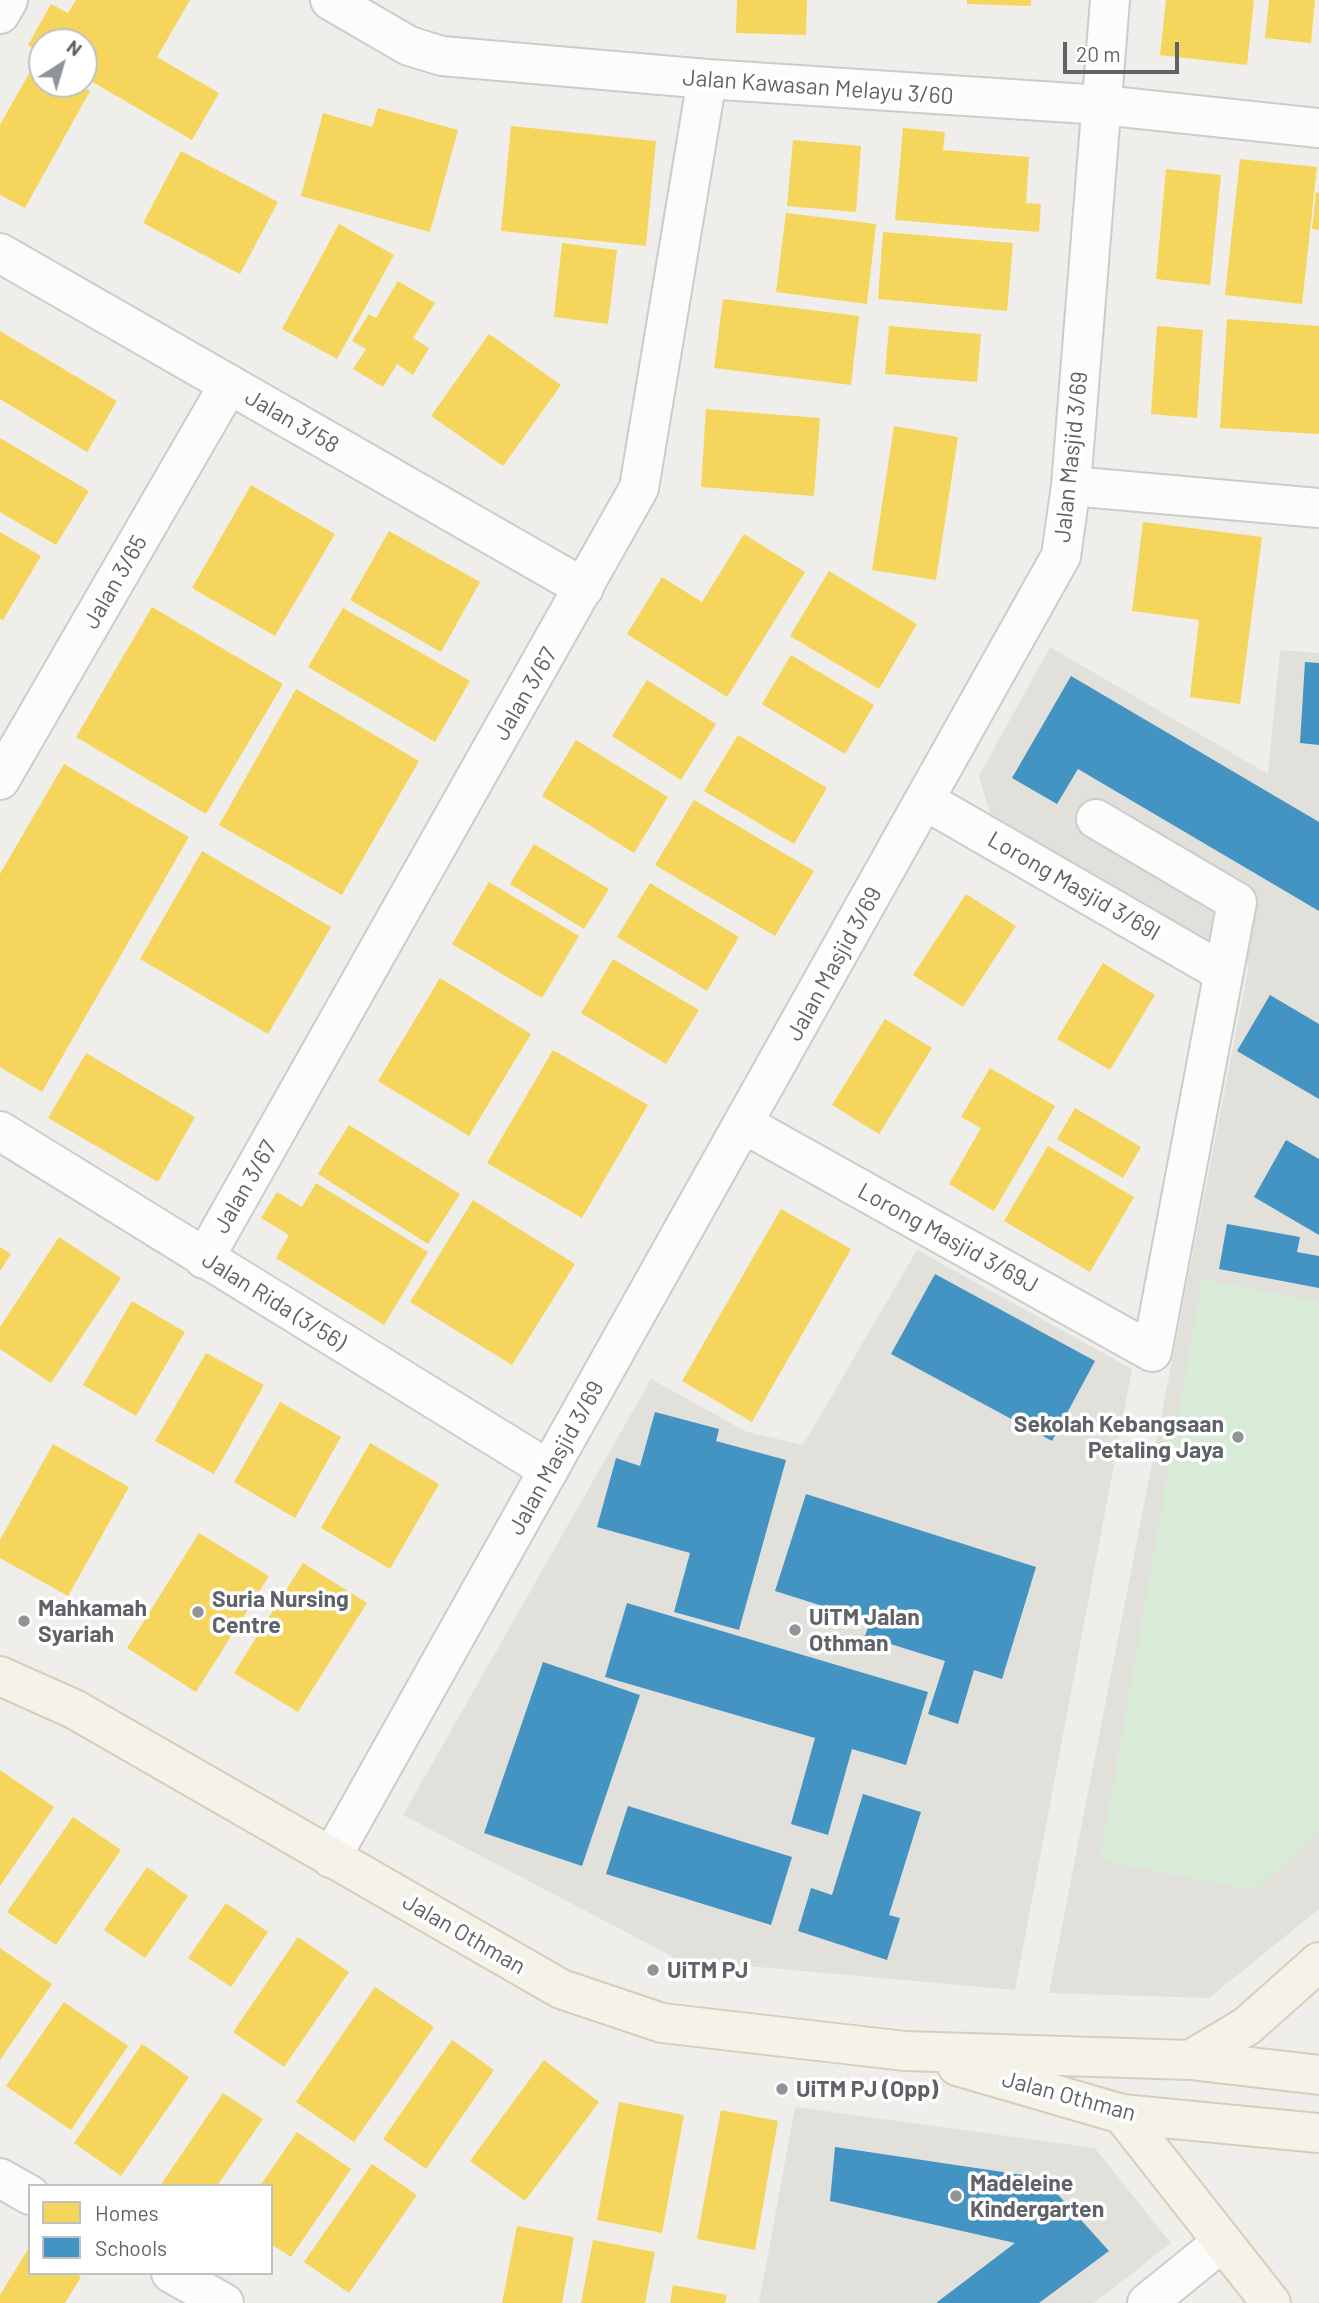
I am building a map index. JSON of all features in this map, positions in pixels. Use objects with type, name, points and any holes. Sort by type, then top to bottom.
[{"type":"main road","name":"Jalan Othman","points":[[0,1657],[63,1703],[561,1989],[662,2023],[905,2051],[1190,2060],[1319,2075]]},
{"type":"main road","name":"Jalan Othman","points":[[0,1676],[63,1703]]},
{"type":"main road","points":[[1190,2060],[1247,2026],[1319,1962]]},
{"type":"main road","name":"Jalan Othman","points":[[905,2051],[1122,2114],[1319,2133]]},
{"type":"main road","points":[[1122,2114],[1221,2243],[1271,2303]]},
{"type":"street","points":[[0,14],[8,0]]},
{"type":"street","name":"Jalan Kawasan Melayu 3/60","points":[[330,0],[409,46],[442,56],[707,79],[1101,105],[1319,128]]},
{"type":"street","name":"Jalan Masjid 3/69","points":[[331,1858],[1058,564],[1065,542],[1071,486],[1110,0]]},
{"type":"street","name":"Jalan 3/67","points":[[204,1259],[639,488],[707,79]]},
{"type":"street","name":"Jalan 3/58","points":[[0,253],[584,588]]},
{"type":"street","name":"Jalan 3/65","points":[[0,780],[229,384]]},
{"type":"street","points":[[1071,486],[1319,508]]},
{"type":"street","name":"Lorong Masjid 3/69I","points":[[926,801],[1222,972]]},
{"type":"street","points":[[1096,819],[1237,902],[1222,972]]},
{"type":"street","name":"Lorong Masjid 3/69J","points":[[744,1124],[1152,1352],[1222,972]]},
{"type":"street","name":"Jalan Rida (3/56)","points":[[0,1131],[549,1471]]},
{"type":"street","points":[[0,2178],[28,2193]]},
{"type":"street","points":[[1147,2303],[1221,2243]]},
{"type":"street","points":[[175,2275],[224,2303]]},
{"type":"shaded area","name":"Sekolah Kebangsaan Petaling Jaya","points":[[1050,647],[1268,774],[1280,650],[1319,653],[1319,1909],[1209,1998],[1049,1993],[1249,965],[990,814],[979,776]]},
{"type":"shaded area","name":"UiTM Jalan Othman","points":[[917,1250],[1132,1369],[1015,1990],[679,1960],[403,1815],[651,1379],[747,1432],[803,1445]]},
{"type":"shaded area","name":"Madeleine Kindergarten","points":[[795,2107],[1095,2148],[1171,2243],[1094,2303],[759,2303]]},
{"type":"green space","points":[[1202,1279],[1319,1302],[1319,1832],[1255,1890],[1100,1860]]},
{"type":"building: Homes","points":[[76,0],[190,0],[157,57],[219,93],[192,140],[98,85],[98,28],[38,28],[51,4],[68,13]]},
{"type":"building: Homes","points":[[737,0],[807,0],[806,35],[736,33]]},
{"type":"building: Homes","points":[[967,0],[1031,0],[1031,6],[967,4]]},
{"type":"building: Homes","points":[[1166,0],[1254,0],[1247,65],[1160,55]]},
{"type":"building: Homes","points":[[1269,0],[1315,0],[1311,43],[1265,38]]},
{"type":"building: Homes","points":[[28,75],[28,98],[86,98],[25,208],[0,195],[0,125]]},
{"type":"building: Homes","points":[[378,108],[458,130],[430,232],[301,196],[323,113],[372,127]]},
{"type":"building: Homes","points":[[511,126],[656,141],[646,246],[501,231]]},
{"type":"building: Homes","points":[[903,128],[945,132],[943,150],[1029,157],[1026,203],[1041,204],[1039,232],[895,220]]},
{"type":"building: Homes","points":[[793,140],[861,146],[856,212],[787,206]]},
{"type":"building: Homes","points":[[181,151],[278,202],[240,274],[143,223]]},
{"type":"building: Homes","points":[[1240,159],[1317,167],[1302,304],[1225,295]]},
{"type":"building: Homes","points":[[1166,169],[1221,175],[1210,285],[1156,279]]},
{"type":"building: Homes","points":[[1316,192],[1319,193],[1319,230],[1312,229]]},
{"type":"building: Homes","points":[[786,213],[876,224],[867,304],[776,292]]},
{"type":"building: Homes","points":[[339,224],[394,255],[337,359],[282,329]]},
{"type":"building: Homes","points":[[883,232],[1013,243],[1007,311],[878,299]]},
{"type":"building: Homes","points":[[562,243],[617,250],[608,324],[554,317]]},
{"type":"building: Homes","points":[[398,281],[435,303],[413,338],[429,348],[413,375],[397,364],[383,387],[353,369],[366,349],[352,341],[369,314],[376,318]]},
{"type":"building: Homes","points":[[723,299],[859,316],[851,385],[714,368]]},
{"type":"building: Homes","points":[[1227,319],[1319,326],[1319,434],[1220,428]]},
{"type":"building: Homes","points":[[889,326],[981,334],[977,382],[885,374]]},
{"type":"building: Homes","points":[[1157,326],[1203,330],[1197,418],[1151,414]]},
{"type":"building: Homes","points":[[0,331],[117,401],[87,452],[0,399]]},
{"type":"building: Homes","points":[[489,334],[561,385],[503,466],[431,416]]},
{"type":"building: Homes","points":[[706,409],[820,418],[814,496],[701,487]]},
{"type":"building: Homes","points":[[894,426],[958,437],[936,580],[872,570]]},
{"type":"building: Homes","points":[[0,438],[89,491],[56,545],[0,512]]},
{"type":"building: Homes","points":[[251,485],[335,534],[275,636],[192,588]]},
{"type":"building: Homes","points":[[1143,522],[1262,537],[1240,704],[1190,697],[1199,620],[1132,611]]},
{"type":"building: Homes","points":[[389,531],[480,582],[441,652],[350,600]]},
{"type":"building: Homes","points":[[0,532],[41,556],[3,620],[0,619]]},
{"type":"building: Homes","points":[[744,534],[805,572],[727,697],[627,634],[662,577],[702,602]]},
{"type":"building: Homes","points":[[829,571],[917,624],[879,689],[790,636]]},
{"type":"building: Homes","points":[[152,607],[283,684],[206,814],[76,737]]},
{"type":"building: Homes","points":[[343,608],[470,681],[435,742],[308,667]]},
{"type":"building: Homes","points":[[791,655],[874,705],[845,754],[762,704]]},
{"type":"building: Homes","points":[[647,680],[716,724],[681,780],[612,736]]},
{"type":"building: Homes","points":[[296,689],[419,761],[342,895],[219,825]]},
{"type":"building: Homes","points":[[738,735],[827,788],[794,844],[704,791]]},
{"type":"building: Homes","points":[[576,740],[668,797],[634,853],[542,796]]},
{"type":"building: Homes","points":[[64,764],[189,837],[42,1092],[0,1067],[0,874]]},
{"type":"building: Homes","points":[[694,800],[814,871],[775,936],[655,865]]},
{"type":"building: Homes","points":[[534,844],[609,889],[584,929],[510,884]]},
{"type":"building: Homes","points":[[202,851],[331,927],[268,1034],[140,959]]},
{"type":"building: Homes","points":[[489,882],[579,936],[542,998],[452,944]]},
{"type":"building: Homes","points":[[650,883],[739,937],[707,991],[617,937]]},
{"type":"building: Homes","points":[[966,894],[1016,926],[963,1007],[913,975]]},
{"type":"building: Homes","points":[[613,959],[699,1010],[666,1064],[581,1013]]},
{"type":"building: Homes","points":[[1103,963],[1155,995],[1110,1070],[1057,1039]]},
{"type":"building: Homes","points":[[440,978],[531,1034],[469,1136],[378,1081]]},
{"type":"building: Homes","points":[[885,1019],[932,1048],[879,1134],[832,1105]]},
{"type":"building: Homes","points":[[553,1050],[648,1105],[582,1218],[487,1163]]},
{"type":"building: Homes","points":[[86,1053],[195,1117],[158,1182],[48,1118]]},
{"type":"building: Homes","points":[[990,1068],[1055,1106],[994,1211],[949,1184],[981,1128],[961,1117]]},
{"type":"building: Homes","points":[[1075,1108],[1141,1147],[1123,1178],[1057,1139]]},
{"type":"building: Homes","points":[[349,1125],[460,1194],[428,1244],[318,1174]]},
{"type":"building: Homes","points":[[1048,1146],[1134,1197],[1090,1272],[1004,1221]]},
{"type":"building: Homes","points":[[316,1183],[428,1252],[384,1325],[276,1258],[289,1235],[261,1218],[277,1192],[302,1207]]},
{"type":"building: Homes","points":[[473,1200],[575,1264],[512,1365],[410,1302]]},
{"type":"building: Homes","points":[[781,1209],[851,1249],[752,1422],[682,1381]]},
{"type":"building: Homes","points":[[59,1237],[121,1278],[51,1383],[0,1349],[0,1327]]},
{"type":"building: Homes","points":[[0,1247],[11,1254],[0,1271]]},
{"type":"building: Homes","points":[[132,1301],[185,1332],[136,1416],[83,1385]]},
{"type":"building: Homes","points":[[206,1353],[264,1385],[214,1474],[155,1441]]},
{"type":"building: Homes","points":[[280,1402],[341,1437],[295,1518],[234,1482]]},
{"type":"building: Homes","points":[[370,1443],[439,1484],[390,1569],[321,1528]]},
{"type":"building: Homes","points":[[53,1444],[129,1487],[68,1596],[0,1558],[0,1540]]},
{"type":"building: Homes","name":"Suria Nursing Centre","points":[[199,1533],[269,1576],[196,1692],[127,1648]]},
{"type":"building: Homes","points":[[303,1563],[367,1603],[298,1712],[234,1673]]},
{"type":"building: Homes","points":[[0,1770],[54,1807],[0,1886]]},
{"type":"building: Homes","points":[[73,1817],[121,1850],[56,1945],[7,1912]]},
{"type":"building: Homes","points":[[147,1867],[188,1896],[145,1958],[104,1930]]},
{"type":"building: Homes","points":[[226,1903],[268,1932],[231,1987],[188,1958]]},
{"type":"building: Homes","points":[[298,1937],[349,1972],[284,2067],[233,2032]]},
{"type":"building: Homes","points":[[0,1948],[52,1984],[0,2060]]},
{"type":"building: Homes","points":[[375,1987],[434,2027],[354,2142],[296,2102]]},
{"type":"building: Homes","points":[[64,2002],[128,2046],[71,2130],[6,2086]]},
{"type":"building: Homes","points":[[452,2040],[494,2070],[426,2169],[383,2139]]},
{"type":"building: Homes","points":[[142,2044],[189,2077],[121,2176],[74,2143]]},
{"type":"building: Homes","points":[[544,2060],[599,2102],[525,2201],[470,2161]]},
{"type":"building: Homes","points":[[223,2093],[263,2119],[218,2184],[161,2184]]},
{"type":"building: Homes","points":[[619,2102],[684,2115],[662,2233],[597,2220]]},
{"type":"building: Homes","points":[[721,2110],[778,2121],[755,2250],[697,2239]]},
{"type":"building: Homes","points":[[297,2132],[351,2169],[291,2257],[273,2245],[273,2184],[261,2184]]},
{"type":"building: Homes","points":[[372,2164],[417,2195],[349,2293],[304,2262]]},
{"type":"building: Homes","points":[[517,2226],[574,2237],[562,2303],[502,2303]]},
{"type":"building: Homes","points":[[593,2240],[655,2252],[645,2303],[581,2303]]},
{"type":"building: Homes","points":[[28,2249],[28,2275],[81,2277],[65,2303],[0,2303],[0,2295]]},
{"type":"building: Homes","points":[[673,2285],[727,2295],[725,2303],[670,2303]]},
{"type":"building: Schools","points":[[1305,662],[1319,663],[1319,745],[1300,743]]},
{"type":"building: Schools","points":[[1071,676],[1319,822],[1319,911],[1078,769],[1057,804],[1012,778]]},
{"type":"building: Schools","points":[[1270,995],[1319,1024],[1319,1099],[1237,1051]]},
{"type":"building: Schools","points":[[1286,1140],[1319,1159],[1319,1235],[1254,1197]]},
{"type":"building: Schools","points":[[1227,1224],[1300,1237],[1297,1252],[1319,1256],[1319,1288],[1219,1269]]},
{"type":"building: Schools","points":[[935,1274],[1095,1361],[1052,1441],[891,1354]]},
{"type":"building: Schools","points":[[655,1412],[719,1429],[716,1441],[786,1460],[739,1630],[674,1612],[690,1553],[597,1527],[616,1458],[640,1466]]},
{"type":"building: Schools","points":[[806,1494],[1036,1567],[1002,1679],[974,1670],[958,1724],[928,1714],[945,1661],[865,1636],[870,1621],[775,1591]]},
{"type":"building: Schools","points":[[627,1603],[928,1692],[906,1765],[852,1749],[828,1835],[791,1824],[815,1738],[605,1677]]},
{"type":"building: Schools","points":[[543,1662],[640,1695],[582,1866],[484,1833]]},
{"type":"building: Schools","points":[[863,1794],[921,1812],[889,1915],[900,1918],[887,1960],[798,1931],[811,1888],[832,1895]]},
{"type":"building: Schools","points":[[628,1806],[792,1857],[771,1925],[606,1874]]},
{"type":"building: Schools","points":[[835,2147],[1043,2178],[1109,2251],[1039,2303],[936,2303],[1015,2243],[830,2201]]},
{"type":"place","name":"Sekolah Kebangsaan Petaling Jaya","points":[[1238,1437]]},
{"type":"place","name":"Suria Nursing Centre","points":[[198,1612]]},
{"type":"place","name":"Mahkamah Syariah","points":[[24,1621]]},
{"type":"place","name":"UiTM Jalan Othman","points":[[795,1630]]},
{"type":"place","name":"UiTM PJ","points":[[653,1970]]},
{"type":"place","name":"UiTM PJ (Opp)","points":[[782,2089]]},
{"type":"place","name":"Madeleine Kindergarten","points":[[956,2196]]}]
